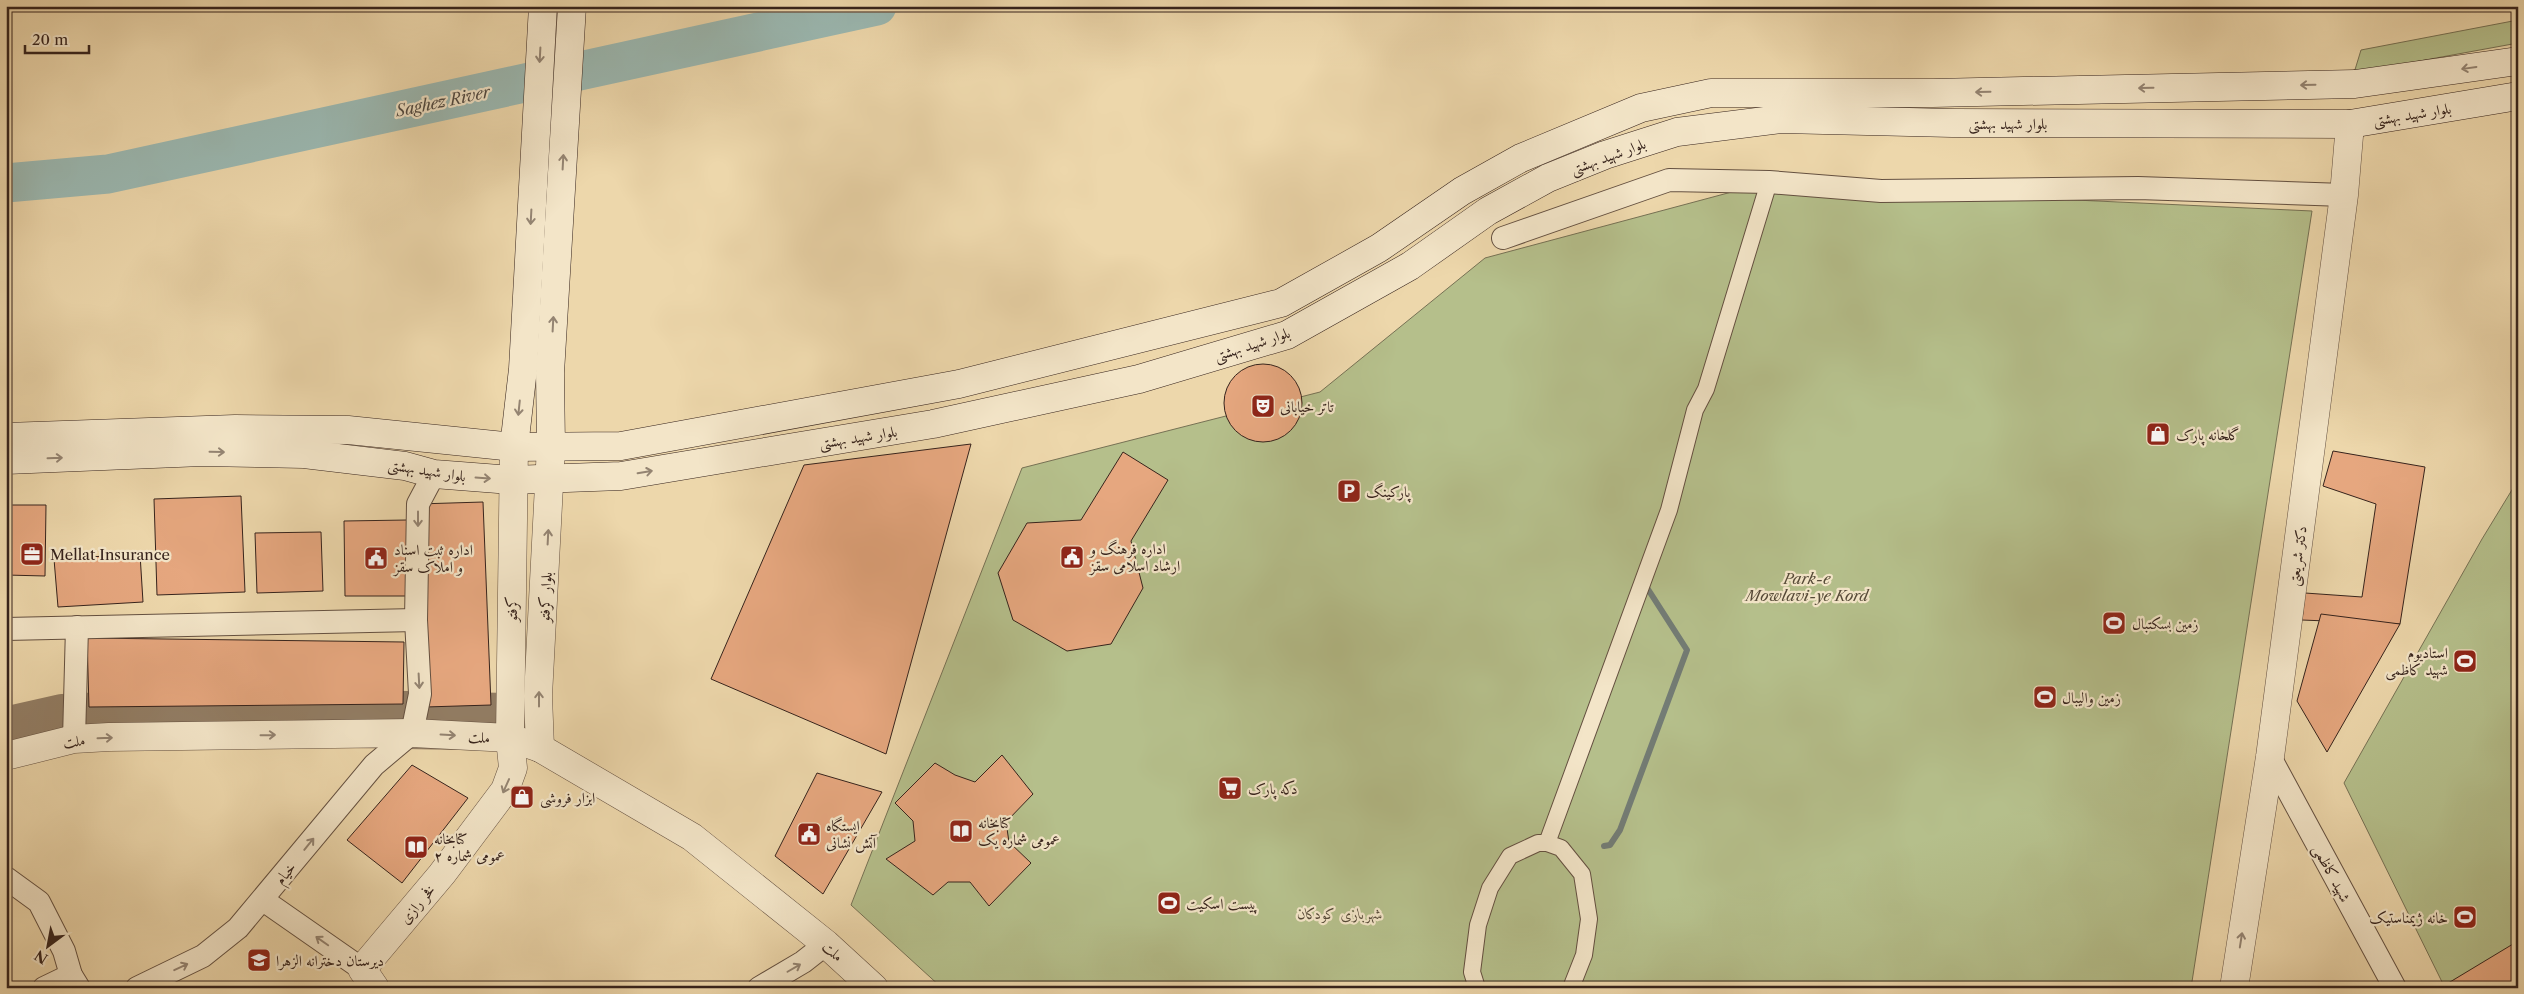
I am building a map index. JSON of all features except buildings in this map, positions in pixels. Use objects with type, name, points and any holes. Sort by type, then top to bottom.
[{"type":"main road","name":"کرفتو","points":[[510,738],[512,480],[522,369],[543,6]]},
{"type":"main road","name":"بلوار کرفتو","points":[[540,748],[538,696],[551,479],[550,373],[572,6]]},
{"type":"main road","name":"بلوار شهید بهشتی","points":[[6,437],[235,429],[348,430],[514,447],[620,446],[959,384],[1281,303],[1379,248],[1462,190],[1521,158],[1641,108],[1711,93],[1933,93],[2355,84],[2518,61]]},
{"type":"main road","name":"دکتر شریعتی","points":[[2234,988],[2270,757],[2344,195],[2355,84]]},
{"type":"main road","name":"بلوار شهید بهشتی","points":[[6,460],[202,452],[304,454],[405,466],[434,474],[512,480],[621,476],[933,424],[1139,379],[1287,334],[1410,266],[1488,210],[1548,178],[1605,155],[1677,132],[1781,119],[1952,123],[2350,124],[2518,96]]},
{"type":"main road","name":"ملت","points":[[6,756],[74,739],[412,733],[510,738],[540,748],[692,837],[826,944],[874,988]]},
{"type":"main road","name":"فخر رازی","points":[[368,978],[442,874],[506,790],[513,768],[510,738]]},
{"type":"street","points":[[1503,238],[1669,180],[1769,182],[1881,191],[2138,188],[2344,195]]},
{"type":"street","points":[[1547,843],[1669,510],[1695,410],[1706,389],[1769,182]]},
{"type":"street","points":[[412,733],[420,694],[416,620],[418,504],[434,474]]},
{"type":"street","points":[[6,629],[416,620]]},
{"type":"street","points":[[74,739],[77,627]]},
{"type":"street","name":"خیام","points":[[137,988],[203,956],[238,928],[374,765],[412,733]]},
{"type":"street","name":"شهید کاظمی","points":[[2270,757],[2395,988]]},
{"type":"street","points":[[1477,988],[1472,972],[1478,925],[1490,888],[1510,856],[1538,843],[1547,843],[1561,848],[1582,874],[1589,919],[1584,955],[1571,988]]},
{"type":"street","points":[[6,878],[39,902],[64,951],[75,982],[44,988]]},
{"type":"street","points":[[263,900],[368,978]]},
{"type":"street","points":[[759,988],[803,962],[826,944]]},
{"type":"green space","points":[[2518,20],[2518,43],[2354,73],[2361,50]]},
{"type":"green space","name":"Park-e Mowlavi-ye Kord","points":[[1769,182],[1881,191],[2312,211],[2191,988],[942,988],[851,905],[1022,468],[1320,392],[1485,258]]},
{"type":"green space","name":"استادیوم شهید کاظمی","points":[[2518,480],[2518,988],[2445,988],[2344,783],[2482,539]]},
{"type":"waterway","name":"Saghez River","points":[[6,183],[108,174],[877,6]]},
{"type":"waterway","points":[[1604,846],[1610,845],[1620,830],[1687,650],[1644,583]]},
{"type":"taxiway","points":[[6,736],[63,723],[209,716],[510,722]]},
{"type":"place","name":"تاتر خیابانی","points":[[1263,406]]},
{"type":"place","name":"گلخانه پارک","points":[[2158,434]]},
{"type":"place","name":"پارکینگ","points":[[1349,491]]},
{"type":"place","name":"Mellat Insurance","points":[[32,554]]},
{"type":"place","name":"اداره فرهنگ و ارشاد اسلامی سقز","points":[[1072,557]]},
{"type":"place","name":"اداره ثبت اسناد و املاک سقز","points":[[376,558]]},
{"type":"place","name":"زمین بسکتبال","points":[[2114,623]]},
{"type":"place","name":"استادیوم شهید کاظمی","points":[[2465,661]]},
{"type":"place","name":"زمین والیبال","points":[[2045,697]]},
{"type":"place","name":"دکه پارک","points":[[1230,788]]},
{"type":"place","name":"ابزار فروشی","points":[[522,797]]},
{"type":"place","name":"کتابخانه عمومی شماره یک","points":[[961,831]]},
{"type":"place","name":"ایستگاه آتش نشانی","points":[[809,834]]},
{"type":"place","name":"کتابخانه عمومی شماره ۲","points":[[416,847]]},
{"type":"place","name":"پیست اسکیت","points":[[1169,903]]},
{"type":"place","name":"خانه ژیمناستیک","points":[[2465,917]]},
{"type":"place","name":"دیرستان دخترانه الزهرا","points":[[259,960]]},
{"type":"park label","name":"شهربازی کودکان","points":[[1340,913]]}]
